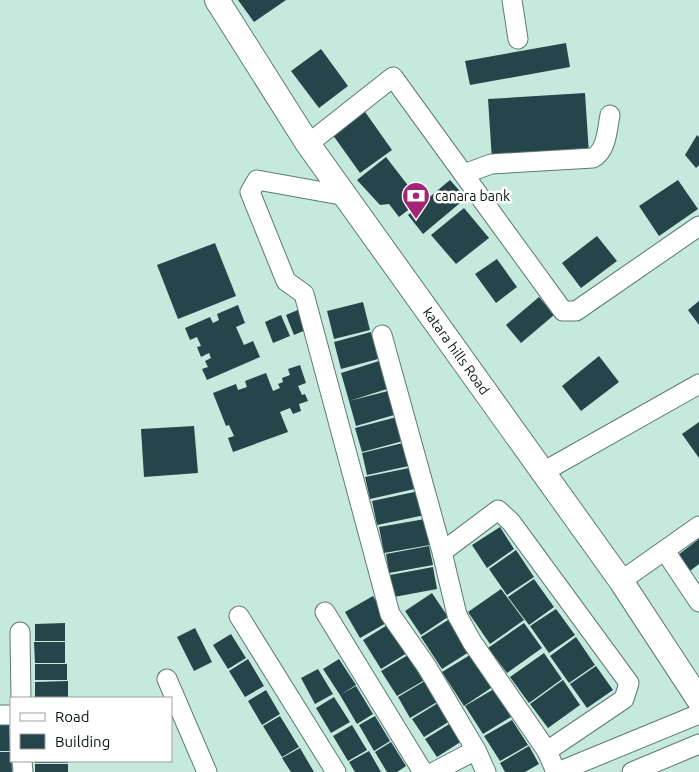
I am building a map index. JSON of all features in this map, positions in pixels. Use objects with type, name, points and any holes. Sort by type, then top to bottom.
[{"type":"main road","name":"katara hills Road","points":[[217,0],[308,144],[621,581],[699,700]]},
{"type":"street","points":[[512,0],[518,38]]},
{"type":"street","points":[[308,144],[394,77],[563,311],[576,311],[699,226]]},
{"type":"street","points":[[464,174],[491,164],[593,158],[598,156],[604,145],[610,115]]},
{"type":"street","points":[[346,196],[257,180],[250,192],[286,281],[304,294],[390,614],[427,667],[476,750],[486,772]]},
{"type":"street","points":[[382,336],[442,552],[457,615],[472,642],[547,751],[557,772],[699,714]]},
{"type":"street","points":[[543,472],[699,384]]},
{"type":"street","points":[[442,552],[498,510],[511,522],[629,683],[624,699],[547,751]]},
{"type":"street","points":[[621,581],[699,526]]},
{"type":"street","points":[[665,551],[699,602]]},
{"type":"street","points":[[326,612],[423,772]]},
{"type":"street","points":[[239,616],[336,772]]},
{"type":"street","points":[[20,632],[21,697]]},
{"type":"street","points":[[167,679],[206,772]]},
{"type":"street","points":[[632,772],[699,744]]},
{"type":"street","points":[[434,772],[476,750]]},
{"type":"building","points":[[238,0],[286,0],[254,22]]},
{"type":"building","points":[[566,43],[570,67],[470,85],[465,61]]},
{"type":"building","points":[[321,49],[348,86],[319,108],[291,71]]},
{"type":"building","points":[[585,93],[589,154],[492,160],[488,99]]},
{"type":"building","points":[[363,109],[392,150],[360,173],[330,131]]},
{"type":"building","points":[[697,135],[699,137],[699,165],[696,168],[685,155]]},
{"type":"building","points":[[386,157],[420,201],[399,217],[389,204],[380,205],[357,180]]},
{"type":"building","points":[[450,180],[466,198],[423,234],[408,215]]},
{"type":"building","points":[[678,180],[698,209],[659,236],[639,206]]},
{"type":"building","points":[[464,208],[489,238],[456,264],[431,235]]},
{"type":"building","points":[[597,236],[617,261],[581,288],[562,263]]},
{"type":"building","points":[[215,243],[236,296],[178,319],[157,265]]},
{"type":"building","points":[[497,259],[517,287],[496,303],[475,274]]},
{"type":"building","points":[[539,297],[554,315],[521,343],[506,325]]},
{"type":"building","points":[[699,301],[699,325],[688,310]]},
{"type":"building","points":[[363,302],[370,330],[334,339],[327,311]]},
{"type":"building","points":[[238,305],[245,323],[236,327],[244,345],[253,341],[260,357],[207,380],[202,369],[208,367],[205,361],[211,358],[209,353],[201,357],[197,347],[201,346],[197,337],[190,340],[185,328],[210,317],[213,323],[219,320],[217,314]]},
{"type":"building","points":[[300,309],[308,329],[294,335],[286,315]]},
{"type":"building","points":[[281,315],[290,336],[273,343],[265,322]]},
{"type":"building","points":[[371,332],[378,359],[341,369],[334,342]]},
{"type":"building","points":[[599,356],[619,382],[581,411],[562,386]]},
{"type":"building","points":[[379,361],[387,389],[349,401],[341,373]]},
{"type":"building","points":[[300,365],[306,383],[298,386],[302,395],[305,394],[308,401],[299,404],[301,411],[293,414],[290,408],[280,412],[288,432],[233,452],[228,438],[234,436],[229,425],[226,426],[213,393],[236,384],[238,390],[247,387],[245,381],[266,373],[273,391],[280,388],[278,384],[283,382],[282,378],[290,375],[288,369]]},
{"type":"building","points":[[388,391],[394,415],[356,426],[349,401]]},
{"type":"building","points":[[397,417],[403,441],[362,452],[355,428]]},
{"type":"building","points":[[699,422],[699,458],[682,434]]},
{"type":"building","points":[[194,426],[198,473],[144,477],[141,429]]},
{"type":"building","points":[[403,443],[409,466],[367,475],[362,453]]},
{"type":"building","points":[[414,467],[419,488],[370,499],[365,477]]},
{"type":"building","points":[[419,491],[425,515],[377,525],[372,501]]},
{"type":"building","points":[[425,519],[430,545],[384,553],[379,527]]},
{"type":"building","points":[[500,527],[514,549],[487,568],[472,545]]},
{"type":"building","points":[[699,539],[699,564],[690,571],[678,555]]},
{"type":"building","points":[[429,546],[433,565],[389,573],[386,554]]},
{"type":"building","points":[[516,550],[534,577],[507,595],[489,569]]},
{"type":"building","points":[[433,567],[437,589],[394,597],[390,575]]},
{"type":"building","points":[[534,579],[554,607],[529,625],[508,597]]},
{"type":"building","points":[[501,589],[524,620],[490,644],[468,612]]},
{"type":"building","points":[[432,593],[448,617],[421,635],[405,611]]},
{"type":"building","points":[[373,596],[388,622],[360,638],[345,612]]},
{"type":"building","points":[[556,609],[575,635],[549,653],[530,626]]},
{"type":"building","points":[[448,620],[469,652],[442,669],[421,637]]},
{"type":"building","points":[[65,623],[65,641],[35,641],[35,624]]},
{"type":"building","points":[[524,623],[542,648],[507,673],[488,648]]},
{"type":"building","points":[[389,624],[407,653],[381,669],[363,640]]},
{"type":"building","points":[[195,628],[212,662],[194,671],[177,637]]},
{"type":"building","points":[[231,634],[246,658],[228,669],[213,645]]},
{"type":"building","points":[[576,637],[595,665],[569,683],[550,656]]},
{"type":"building","points":[[34,642],[65,642],[65,663],[35,663]]},
{"type":"building","points":[[544,653],[562,679],[529,703],[510,677]]},
{"type":"building","points":[[408,655],[423,681],[397,696],[381,671]]},
{"type":"building","points":[[470,655],[491,688],[464,706],[442,672]]},
{"type":"building","points":[[248,659],[264,686],[245,697],[229,671]]},
{"type":"building","points":[[339,659],[356,685],[340,695],[323,669]]},
{"type":"building","points":[[35,664],[67,664],[67,680],[35,680]]},
{"type":"building","points":[[596,666],[613,690],[587,708],[570,684]]},
{"type":"building","points":[[318,669],[333,694],[315,704],[301,678]]},
{"type":"building","points":[[563,680],[580,705],[548,728],[530,704]]},
{"type":"building","points":[[68,681],[68,697],[35,697],[35,682]]},
{"type":"building","points":[[425,681],[437,702],[410,718],[398,697]]},
{"type":"building","points":[[356,686],[373,714],[357,724],[340,695]]},
{"type":"building","points":[[494,689],[511,717],[483,734],[465,706]]},
{"type":"building","points":[[266,690],[280,714],[262,725],[248,701]]},
{"type":"building","points":[[334,697],[350,722],[331,733],[316,708]]},
{"type":"building","points":[[438,703],[450,721],[424,737],[412,719]]},
{"type":"building","points":[[280,716],[299,747],[282,757],[263,726]]},
{"type":"building","points":[[375,716],[390,741],[374,751],[359,725]]},
{"type":"building","points":[[0,720],[9,720],[10,751],[0,751]]},
{"type":"building","points":[[512,720],[528,745],[500,761],[484,736]]},
{"type":"building","points":[[451,723],[462,741],[437,757],[425,739]]},
{"type":"building","points":[[352,725],[367,750],[348,761],[333,736]]},
{"type":"building","points":[[391,742],[406,766],[397,772],[387,772],[375,752]]},
{"type":"building","points":[[529,746],[539,764],[525,772],[505,772],[500,763]]},
{"type":"building","points":[[300,748],[314,772],[291,772],[282,758]]},
{"type":"building","points":[[369,751],[381,772],[355,772],[349,762]]},
{"type":"building","points":[[0,752],[10,752],[12,772],[0,772]]},
{"type":"building","points":[[35,762],[68,762],[68,763]]},
{"type":"building","points":[[35,764],[68,764],[68,772],[35,772]]},
{"type":"place","name":"canara bank","points":[[416,220]]}]
